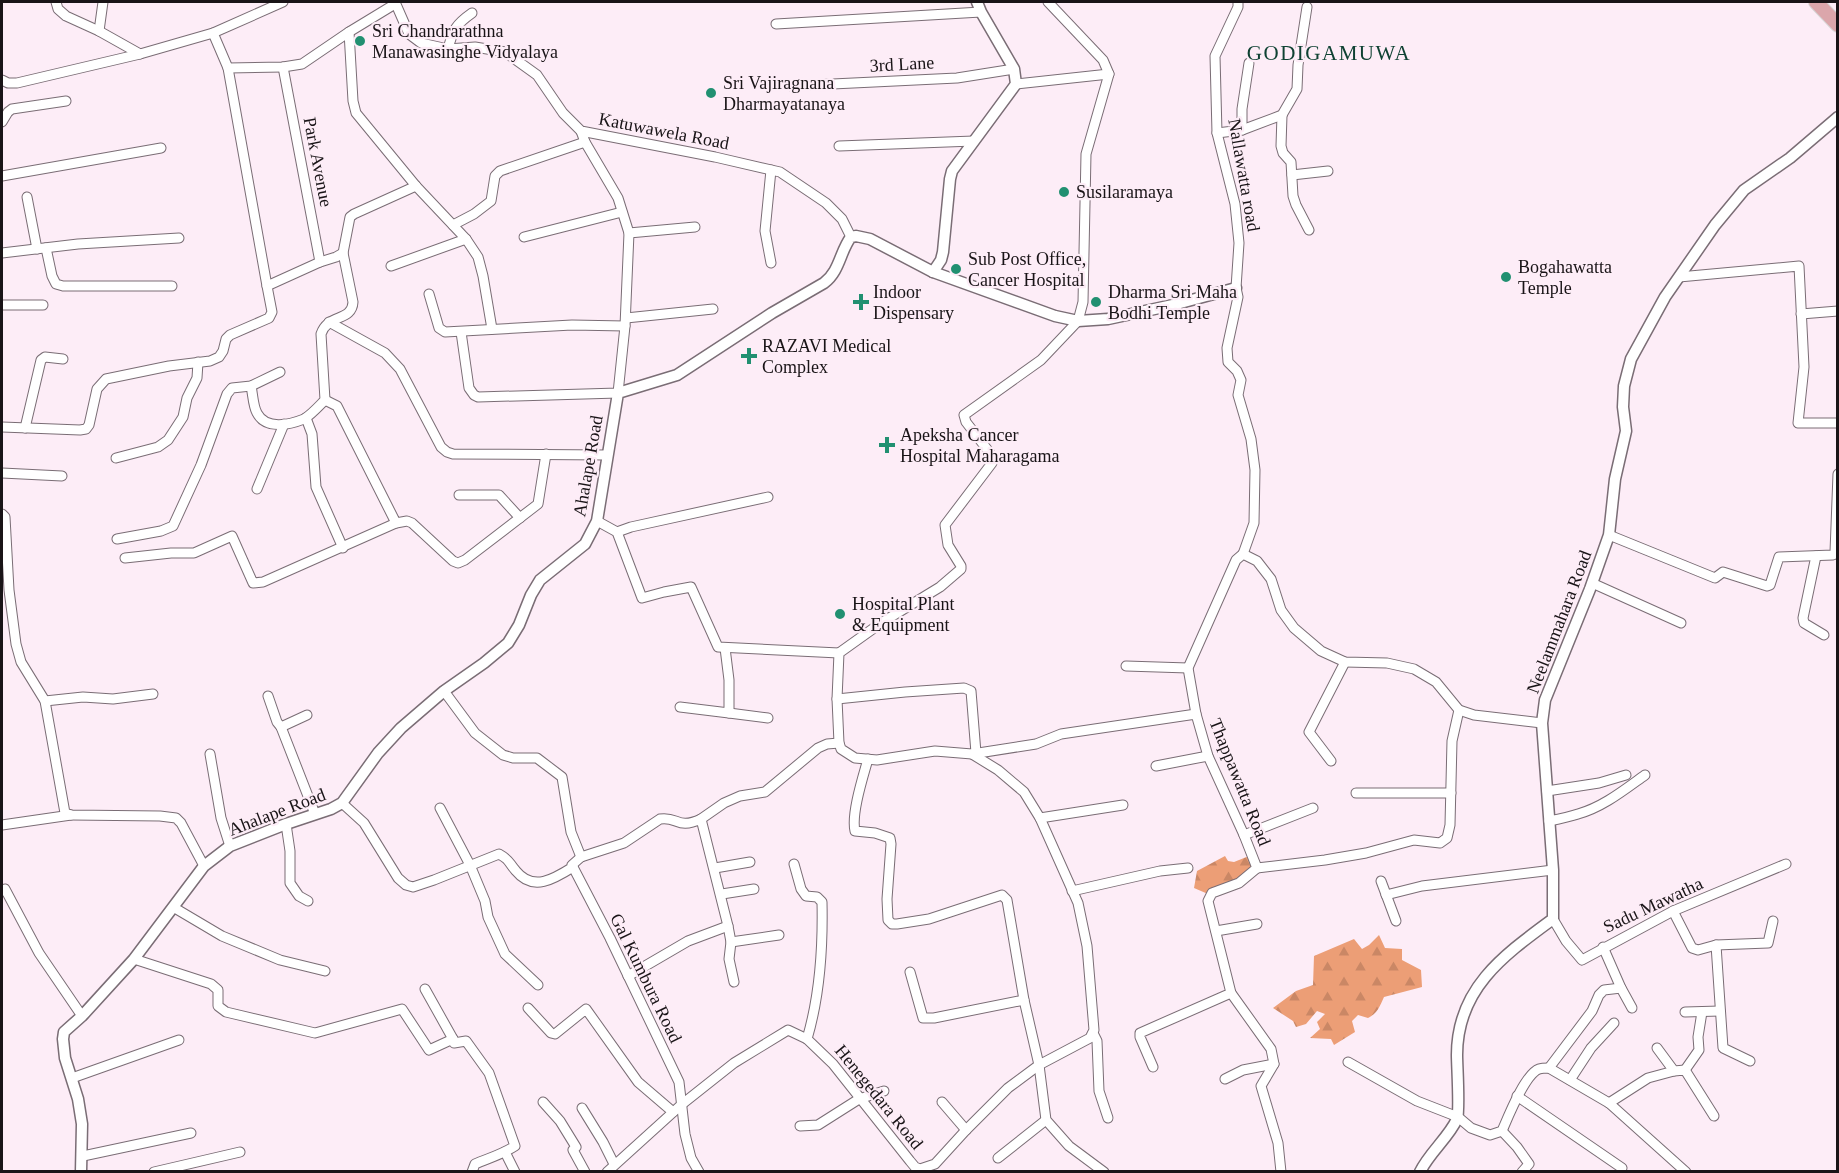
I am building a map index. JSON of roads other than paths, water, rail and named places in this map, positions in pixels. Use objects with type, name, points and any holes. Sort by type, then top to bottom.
[{"type":"main road","points":[[1816,2],[1838,25]]},
{"type":"street","points":[[56,2],[58,9],[66,16],[140,54]]},
{"type":"street","points":[[99,31],[103,2]]},
{"type":"street","points":[[2,80],[17,83],[140,54],[213,33],[283,2]]},
{"type":"street","points":[[597,521],[617,532],[642,598],[691,587],[718,647],[725,648],[839,653],[881,623],[940,587],[961,569],[962,566],[948,545],[945,525],[993,463],[990,453],[966,422],[964,415],[1041,360],[1078,321],[1083,302],[1086,154],[1109,74],[1103,60],[1048,2]]},
{"type":"street","name":"Nallawatta road","points":[[1188,668],[1236,560],[1243,554],[1254,523],[1255,471],[1251,440],[1238,395],[1241,380],[1237,371],[1228,362],[1227,348],[1238,297],[1236,288],[1239,243],[1235,204],[1217,133],[1215,56],[1238,7],[1238,2]]},
{"type":"street","points":[[228,68],[283,68],[302,64],[395,3]]},
{"type":"street","name":"Katuwawela Road","points":[[395,3],[409,34],[421,43],[448,49],[475,47],[505,52],[537,75],[563,112],[581,132],[715,157],[780,172],[826,203],[842,219],[851,237]]},
{"type":"street","points":[[776,24],[979,7],[1014,69],[1016,84],[952,171],[943,252],[933,272]]},
{"type":"street","points":[[1306,7],[1297,89],[1282,115],[1281,146],[1283,153],[1291,162],[1293,196],[1309,230]]},
{"type":"street","points":[[448,49],[458,22],[472,13]]},
{"type":"street","points":[[349,32],[353,101],[356,113],[416,186],[466,239],[478,257],[492,329]]},
{"type":"street","points":[[2,428],[86,429],[89,425],[97,389],[106,379],[169,366],[210,361],[219,357],[230,335],[269,318],[272,312],[228,68],[213,33]]},
{"type":"street","points":[[1242,130],[1242,109],[1249,63]]},
{"type":"street","name":"Park Avenue","points":[[283,68],[320,262]]},
{"type":"street","name":"3rd Lane","points":[[791,86],[957,78],[1014,69]]},
{"type":"street","points":[[1016,84],[1109,74]]},
{"type":"street","points":[[2,122],[12,110],[66,101]]},
{"type":"street","points":[[1217,133],[1242,130],[1282,115]]},
{"type":"street","name":"Neelammahara Road","points":[[1553,919],[1553,870],[1542,723],[1545,700],[1609,535],[1615,479],[1626,431],[1623,407],[1624,386],[1631,358],[1679,277],[1715,225],[1744,190],[1790,158],[1838,117]]},
{"type":"street","points":[[461,332],[469,388],[478,397],[618,393],[626,322],[629,233],[618,198],[581,132]]},
{"type":"street","points":[[839,146],[974,141]]},
{"type":"street","points":[[453,225],[474,214],[491,201],[495,176],[500,171],[585,142]]},
{"type":"street","points":[[2,176],[161,148]]},
{"type":"street","points":[[771,170],[765,231],[771,263]]},
{"type":"street","points":[[1293,175],[1328,171]]},
{"type":"street","points":[[325,400],[321,334],[323,327],[353,309],[343,253],[350,217],[416,186]]},
{"type":"street","points":[[27,197],[41,248],[56,284],[63,286],[172,286]]},
{"type":"street","points":[[524,237],[622,212]]},
{"type":"street","points":[[629,233],[695,227]]},
{"type":"street","points":[[851,237],[870,239],[933,272],[1055,316],[1078,321],[1108,319],[1236,288]]},
{"type":"street","name":"Ahalape Road","points":[[81,1172],[83,1156],[80,1108],[65,1058],[64,1032],[82,1016],[134,959],[204,866],[230,846],[286,824],[331,810],[342,803],[378,753],[401,728],[444,690],[484,663],[508,643],[540,580],[585,544],[597,521],[618,393],[677,375],[772,313],[824,283],[832,277],[846,243],[851,237]]},
{"type":"street","points":[[2,253],[78,244],[179,238]]},
{"type":"street","points":[[392,266],[466,239]]},
{"type":"street","points":[[267,286],[343,253]]},
{"type":"street","points":[[1679,277],[1798,266],[1804,368],[1798,423],[1838,423]]},
{"type":"street","points":[[429,294],[439,328],[445,332],[626,322],[713,309]]},
{"type":"street","points":[[2,305],[43,305]]},
{"type":"street","points":[[1801,314],[1838,311]]},
{"type":"street","points":[[329,322],[385,353],[400,369],[441,447],[447,452],[453,454],[607,455]]},
{"type":"street","points":[[25,428],[41,360],[45,357],[63,359]]},
{"type":"street","points":[[116,458],[158,447],[168,440],[183,417],[187,398],[197,378],[198,363]]},
{"type":"street","points":[[117,539],[161,531],[173,526],[201,465],[227,394],[232,388],[251,386],[280,372]]},
{"type":"street","points":[[251,386],[256,412],[261,419],[271,425],[306,418],[325,400]]},
{"type":"street","points":[[325,400],[337,406],[396,523]]},
{"type":"street","points":[[306,418],[312,434],[316,487],[343,548]]},
{"type":"street","points":[[257,489],[284,424]]},
{"type":"street","points":[[125,558],[194,553],[232,536],[253,583],[263,582],[396,523],[407,521],[453,561],[458,562],[465,560],[538,504],[546,454]]},
{"type":"street","points":[[2,473],[62,476]]},
{"type":"street","points":[[1609,535],[1715,578],[1723,572],[1767,586],[1770,585],[1779,557],[1833,555],[1835,552],[1838,474]]},
{"type":"street","points":[[459,495],[499,495],[520,518]]},
{"type":"street","points":[[617,532],[630,527],[768,497]]},
{"type":"street","points":[[2,514],[5,517],[9,590],[16,644],[21,662],[45,701],[65,813],[70,815]]},
{"type":"street","points":[[1243,554],[1257,561],[1271,579],[1281,610],[1294,628],[1321,651],[1346,662],[1387,663],[1414,669],[1437,682],[1459,710],[1474,715],[1542,723]]},
{"type":"street","points":[[1815,556],[1803,618],[1804,623],[1824,635]]},
{"type":"street","points":[[1592,583],[1681,623]]},
{"type":"street","points":[[725,648],[729,680],[729,713]]},
{"type":"street","points":[[839,653],[837,699],[839,743],[846,754],[855,758],[868,759],[855,816],[855,831],[875,833],[890,838],[888,920],[892,924],[929,920],[1002,895],[1007,900],[1024,1000],[1039,1065],[1046,1120],[1069,1146],[1104,1172]]},
{"type":"street","points":[[1331,761],[1309,732],[1346,662]]},
{"type":"street","points":[[1126,666],[1188,668],[1196,714]]},
{"type":"street","points":[[837,699],[904,692],[969,689],[971,691],[974,754],[1024,792],[1040,818],[1078,903],[1085,931],[1093,1033],[1098,1041],[1099,1090],[1108,1118]]},
{"type":"street","points":[[444,690],[476,733],[503,755],[513,758],[537,758],[562,777],[571,832],[581,857]]},
{"type":"street","points":[[45,701],[83,697],[113,699],[153,694]]},
{"type":"street","points":[[268,696],[315,814]]},
{"type":"street","points":[[680,707],[768,718]]},
{"type":"street","points":[[1257,868],[1366,854],[1414,840],[1440,843],[1447,838],[1450,825],[1452,741],[1459,710]]},
{"type":"street","name":"Thappawatta Road","points":[[868,759],[877,760],[935,752],[974,754],[1036,744],[1061,734],[1196,714],[1208,756],[1257,868],[1239,883],[1212,892],[1208,901],[1231,993]]},
{"type":"street","points":[[281,727],[308,715]]},
{"type":"street","points":[[342,803],[364,824],[398,878],[406,885],[413,886],[434,880],[499,855],[508,859],[526,880],[541,884],[555,879],[573,867],[572,865],[581,857],[624,843],[660,819],[667,818],[689,825],[724,803],[740,796],[765,792],[818,748],[827,744],[839,743]]},
{"type":"street","points":[[210,754],[221,818],[230,846]]},
{"type":"street","points":[[1156,766],[1208,756]]},
{"type":"street","points":[[1547,791],[1599,783],[1626,775]]},
{"type":"street","points":[[1550,821],[1579,814],[1597,806],[1645,775]]},
{"type":"street","points":[[1356,793],[1451,794]]},
{"type":"street","points":[[1040,818],[1122,805]]},
{"type":"street","points":[[440,808],[470,865],[485,901],[488,917],[505,954],[538,985]]},
{"type":"street","points":[[1244,835],[1313,808]]},
{"type":"street","points":[[2,825],[70,815],[176,818],[204,866]]},
{"type":"street","points":[[701,819],[722,894],[731,942],[729,959],[734,982]]},
{"type":"street","points":[[286,824],[290,851],[290,883],[299,896],[308,901]]},
{"type":"street","points":[[715,868],[750,862]]},
{"type":"street","points":[[582,1108],[603,1142],[610,1168],[677,1109],[734,1064],[788,1030],[807,1039],[813,1019],[823,942],[822,902],[817,897],[806,896],[801,889],[794,864]]},
{"type":"street","name":"Sadu Mawatha","points":[[1553,919],[1566,941],[1582,960],[1673,911],[1786,864]]},
{"type":"street","name":"Gal Kumbura Road","points":[[573,867],[679,1082],[677,1109],[691,1158],[699,1172]]},
{"type":"street","points":[[1072,891],[1160,871],[1188,868]]},
{"type":"street","points":[[1386,894],[1422,886],[1553,870]]},
{"type":"street","points":[[1381,881],[1396,921]]},
{"type":"street","points":[[2,891],[5,889],[39,953],[82,1016]]},
{"type":"street","points":[[722,894],[754,889]]},
{"type":"street","points":[[173,907],[222,936],[280,960],[325,971]]},
{"type":"street","points":[[1673,911],[1692,948],[1698,950],[1716,945],[1768,943],[1773,921]]},
{"type":"street","points":[[1420,1172],[1458,1117],[1457,1047],[1468,1003],[1491,968],[1553,919]]},
{"type":"street","points":[[1215,931],[1257,924]]},
{"type":"street","points":[[628,976],[688,941],[728,926]]},
{"type":"street","points":[[731,942],[779,935]]},
{"type":"street","points":[[1716,945],[1723,1048],[1750,1061]]},
{"type":"street","points":[[1603,947],[1632,1008]]},
{"type":"street","points":[[134,959],[211,984],[218,990],[218,1006],[226,1012],[315,1033],[402,1009],[429,1050],[453,1039]]},
{"type":"street","points":[[910,972],[923,1018],[934,1018],[1024,1000]]},
{"type":"street","points":[[1549,1068],[1592,1011],[1599,995],[1604,990],[1621,988]]},
{"type":"street","points":[[425,989],[454,1043],[466,1041],[489,1073],[515,1146],[475,1164],[472,1172]]},
{"type":"street","points":[[1153,1067],[1140,1033],[1231,993],[1271,1049],[1274,1064],[1261,1086],[1278,1143],[1281,1172]]},
{"type":"street","points":[[528,1008],[551,1033],[555,1034],[586,1009],[638,1082],[677,1109]]},
{"type":"street","points":[[1685,1012],[1720,1011]]},
{"type":"street","points":[[1609,1103],[1647,1078],[1680,1070],[1699,1050],[1701,1012]]},
{"type":"street","points":[[1570,1080],[1591,1048],[1614,1023]]},
{"type":"street","name":"Henegedara Road","points":[[807,1039],[833,1064],[915,1167],[921,1169],[938,1168],[966,1130],[1008,1088],[1039,1065],[1090,1038],[1093,1033]]},
{"type":"street","points":[[72,1078],[179,1040]]},
{"type":"street","points":[[1658,1048],[1680,1070],[1714,1116]]},
{"type":"street","points":[[1348,1062],[1417,1101],[1458,1117],[1471,1128],[1490,1135],[1502,1131],[1517,1096],[1534,1072],[1549,1068],[1609,1103],[1686,1172]]},
{"type":"street","points":[[1225,1078],[1243,1070],[1274,1064]]},
{"type":"street","points":[[800,1126],[818,1125],[859,1098],[884,1090]]},
{"type":"street","points":[[1517,1096],[1622,1168]]},
{"type":"street","points":[[543,1102],[560,1121],[576,1147],[573,1150],[585,1172]]},
{"type":"street","points":[[942,1102],[966,1130]]},
{"type":"street","points":[[998,1158],[1046,1120]]},
{"type":"street","points":[[1502,1131],[1529,1164],[1522,1172]]},
{"type":"street","points":[[83,1156],[191,1133]]},
{"type":"street","points":[[154,1172],[240,1152]]},
{"type":"street","points":[[505,1152],[515,1172]]},
{"type":"place","name":"Sri Chandrarathna Manawasinghe Vidyalaya","points":[[360,41]]},
{"type":"place","name":"Sri Vajiragnana Dharmayatanaya","points":[[711,93]]},
{"type":"place","name":"Susilaramaya","points":[[1064,192]]},
{"type":"place","name":"Sub Post Office, Cancer Hospital","points":[[956,269]]},
{"type":"place","name":"Bogahawatta Temple","points":[[1506,277]]},
{"type":"place","name":"Indoor Dispensary","points":[[861,302]]},
{"type":"place","name":"Dharma Sri Maha Bodhi Temple","points":[[1096,302]]},
{"type":"place","name":"RAZAVI Medical Complex","points":[[749,356]]},
{"type":"place","name":"Apeksha Cancer Hospital Maharagama","points":[[887,445]]},
{"type":"place","name":"Hospital Plant & Equipment","points":[[840,614]]},
{"type":"district","name":"GODIGAMUWA","points":[[1329,53]]}]
